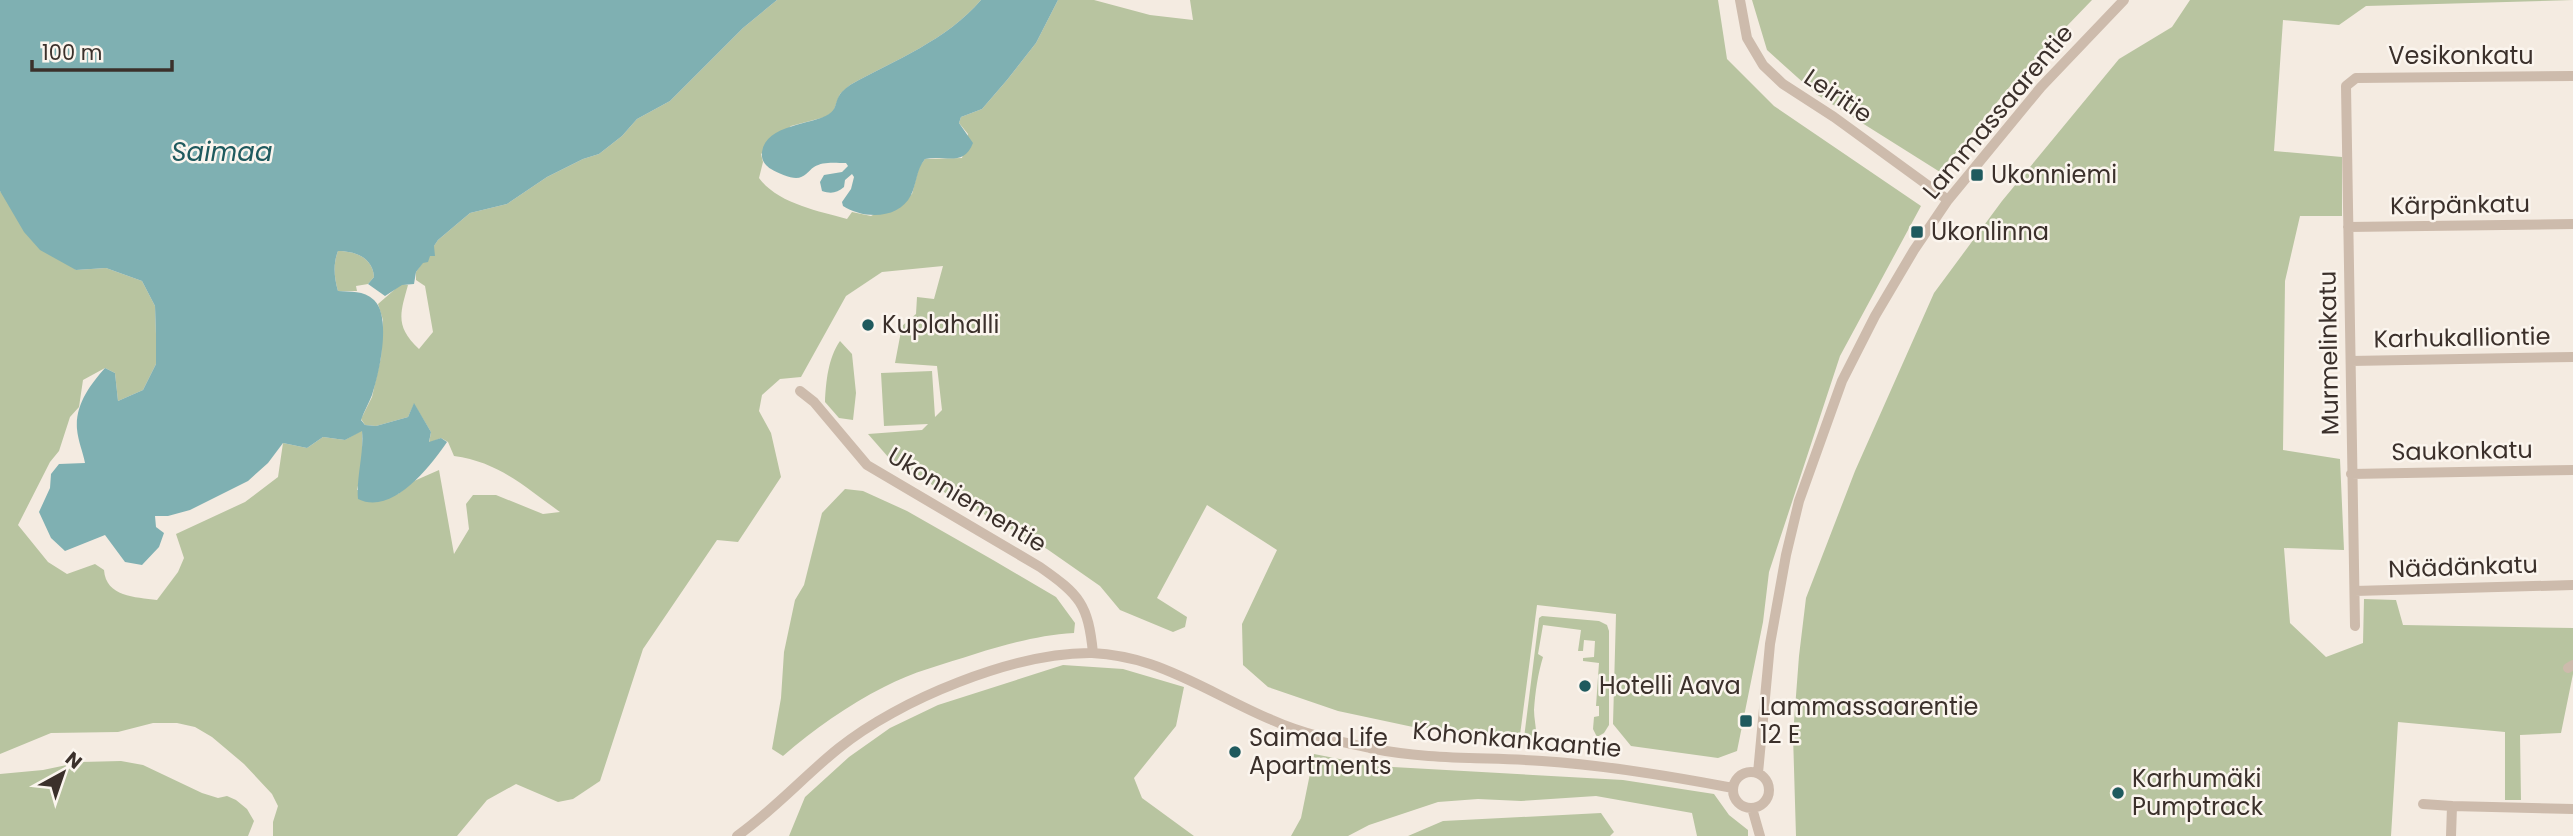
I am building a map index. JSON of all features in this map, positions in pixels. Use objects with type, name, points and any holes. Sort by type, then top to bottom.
[{"type":"street","name":"Leiritie","points":[[1740,0],[1747,38],[1754,53],[1773,75],[1948,200]]},
{"type":"street","name":"Lammassaarentie","points":[[1758,773],[1770,644],[1786,555],[1799,501],[1842,381],[1875,316],[1914,250],[1948,200],[2041,87],[2124,0]]},
{"type":"street","name":"Vesikonkatu","points":[[2350,81],[2356,78],[2573,76]]},
{"type":"street","name":"Murmelinkatu","points":[[2350,81],[2344,93],[2355,626]]},
{"type":"street","name":"Kärpänkatu","points":[[2348,227],[2573,224]]},
{"type":"street","name":"Karhukalliontie","points":[[2351,360],[2573,357]]},
{"type":"street","name":"Ukonniementie","points":[[800,391],[814,402],[867,465],[1067,585],[1079,599],[1087,615],[1093,653]]},
{"type":"street","name":"Saukonkatu","points":[[2351,474],[2573,470]]},
{"type":"street","name":"Näädänkatu","points":[[2355,591],[2573,585]]},
{"type":"street","name":"Kohonkankaantie","points":[[737,836],[840,747],[868,727],[912,702],[1012,665],[1045,657],[1093,653],[1151,665],[1275,722],[1321,737],[1374,749],[1424,756],[1583,764],[1672,776],[1733,788]]},
{"type":"street","points":[[1745,773],[1758,773],[1768,783],[1769,796],[1759,807],[1752,808],[1738,803],[1733,788],[1735,782],[1745,773]]},
{"type":"street","points":[[2423,804],[2573,809]]},
{"type":"street","points":[[2451,836],[2452,806]]},
{"type":"street","points":[[1752,808],[1760,836]]},
{"type":"green space","points":[[777,0],[981,0],[953,27],[850,85],[840,94],[833,112],[825,117],[791,126],[761,154],[763,162],[759,178],[776,194],[799,205],[847,219],[852,212],[871,216],[912,194],[919,167],[925,159],[962,158],[968,134],[959,123],[961,117],[982,109],[1007,80],[1036,43],[1058,0],[1094,0],[1150,15],[1193,20],[1190,0],[1718,0],[1727,59],[1774,106],[1921,206],[1840,356],[1769,572],[1763,622],[1737,751],[1718,758],[1631,746],[1613,724],[1616,614],[1537,605],[1520,735],[1413,727],[1338,711],[1268,687],[1243,665],[1242,624],[1277,550],[1207,505],[1157,598],[1187,617],[1185,627],[1173,632],[1120,610],[1100,586],[1047,549],[942,491],[889,458],[868,434],[922,430],[928,424],[884,426],[881,373],[932,371],[935,417],[942,410],[937,366],[895,363],[902,326],[916,314],[917,297],[934,299],[943,266],[882,272],[846,296],[801,377],[780,379],[762,395],[759,411],[771,433],[781,477],[738,542],[717,540],[643,649],[600,781],[573,799],[558,802],[516,784],[487,800],[457,836],[273,836],[273,822],[278,806],[272,794],[244,764],[212,737],[195,727],[177,723],[153,723],[118,732],[51,733],[0,754],[0,191],[76,270],[106,268],[142,281],[155,306],[156,364],[143,390],[118,401],[115,373],[105,368],[83,380],[79,407],[70,417],[59,451],[50,462],[18,525],[48,562],[67,574],[95,564],[104,570],[110,586],[116,591],[157,600],[178,572],[184,558],[176,534],[245,502],[278,477],[283,443],[307,448],[323,437],[345,440],[362,430],[362,468],[357,490],[398,494],[414,481],[439,470],[454,554],[469,529],[466,504],[473,495],[496,495],[543,514],[560,512],[498,470],[454,456],[448,442],[441,438],[429,443],[431,432],[414,404],[408,417],[376,426],[365,425],[361,419],[372,397],[381,357],[383,320],[378,304],[401,284],[408,285],[402,312],[403,326],[419,349],[433,332],[425,286],[416,280],[416,272],[438,240],[470,213],[507,204],[547,177],[599,154],[622,136],[637,119],[670,101],[743,28]]},
{"type":"green space","points":[[1752,0],[2092,0],[2016,79],[1940,172],[1816,94],[1767,50]]},
{"type":"green space","points":[[2190,0],[2573,0],[2366,6],[2339,25],[2283,20],[2274,151],[2342,157],[2342,216],[2300,216],[2285,281],[2283,450],[2340,459],[2344,550],[2284,548],[2290,623],[2326,657],[2363,643],[2364,599],[2396,600],[2403,625],[2573,628],[2573,674],[2561,733],[2520,735],[2521,800],[2505,800],[2505,732],[2398,722],[2391,836],[1796,836],[1793,735],[1806,598],[1855,471],[1934,293],[2002,201],[2119,59],[2172,27]]},
{"type":"green space","points":[[338,251],[362,256],[370,264],[374,277],[368,284],[356,286],[357,291],[338,291],[335,261]]},
{"type":"green space","points":[[840,341],[852,354],[856,393],[853,420],[839,418],[825,402],[830,362]]},
{"type":"green space","points":[[845,489],[863,491],[907,511],[1056,597],[1075,623],[1074,633],[1012,643],[906,677],[844,710],[783,756],[772,749],[781,698],[784,652],[795,600],[804,585],[822,513]]},
{"type":"green space","points":[[1542,616],[1599,621],[1607,625],[1609,725],[1604,733],[1597,737],[1593,729],[1594,717],[1599,716],[1599,706],[1596,706],[1599,663],[1583,661],[1583,658],[1594,657],[1595,641],[1584,640],[1583,651],[1578,651],[1581,630],[1543,625],[1538,654],[1543,657],[1534,710],[1536,740],[1524,738],[1539,618]]},
{"type":"green space","points":[[1063,665],[1123,669],[1184,687],[1176,726],[1134,778],[1142,798],[1194,836],[789,836],[805,797],[849,757],[890,728],[938,705]]},
{"type":"green space","points":[[1314,754],[1375,766],[1623,780],[1714,794],[1729,815],[1748,830],[1748,836],[1697,836],[1692,813],[1596,796],[1521,801],[1478,799],[1438,802],[1369,825],[1348,836],[1291,836],[1301,818]]},
{"type":"green space","points":[[121,761],[143,765],[202,793],[218,798],[227,796],[236,800],[247,809],[254,821],[248,836],[0,836],[0,774],[43,770],[81,762]]},
{"type":"green space","points":[[1601,813],[1614,832],[1610,836],[1408,836],[1443,821]]},
{"type":"water","name":"Saimaa","points":[[0,0],[777,0],[743,28],[670,101],[637,119],[622,136],[599,154],[547,177],[507,204],[470,213],[438,240],[434,246],[435,256],[430,256],[428,262],[423,263],[416,272],[414,284],[402,285],[385,296],[368,284],[374,277],[373,270],[362,256],[338,251],[335,271],[338,291],[357,292],[370,297],[379,308],[382,319],[378,374],[361,420],[365,425],[376,426],[408,417],[414,403],[431,432],[429,442],[441,438],[447,442],[431,464],[409,486],[384,501],[358,499],[362,431],[345,440],[323,437],[307,448],[283,443],[268,463],[248,481],[190,510],[168,516],[155,516],[156,527],[164,533],[159,547],[142,565],[125,562],[105,535],[65,551],[51,538],[39,512],[50,488],[51,474],[59,464],[85,463],[78,433],[78,412],[89,388],[99,375],[105,368],[115,373],[118,401],[143,390],[156,364],[155,306],[142,281],[106,268],[76,270],[40,250],[24,232],[0,191]]},
{"type":"water","points":[[981,0],[1058,0],[1036,43],[1007,80],[982,109],[961,117],[959,123],[973,143],[969,150],[959,158],[925,159],[911,195],[898,209],[870,215],[843,206],[842,202],[851,189],[854,177],[852,174],[839,191],[822,191],[820,182],[824,175],[842,172],[848,166],[846,163],[821,164],[799,178],[777,172],[765,164],[762,152],[765,143],[772,136],[829,114],[840,95],[850,85],[953,27]]},
{"type":"place","name":"Ukonniemi","points":[[1977,175]]},
{"type":"place","name":"Ukonlinna","points":[[1917,232]]},
{"type":"place","name":"Kuplahalli","points":[[868,325]]},
{"type":"place","name":"Hotelli Aava","points":[[1585,686]]},
{"type":"place","name":"Lammassaarentie 12 E","points":[[1746,721]]},
{"type":"place","name":"Saimaa Life Apartments","points":[[1235,752]]},
{"type":"place","name":"Karhumäki Pumptrack","points":[[2118,793]]}]
